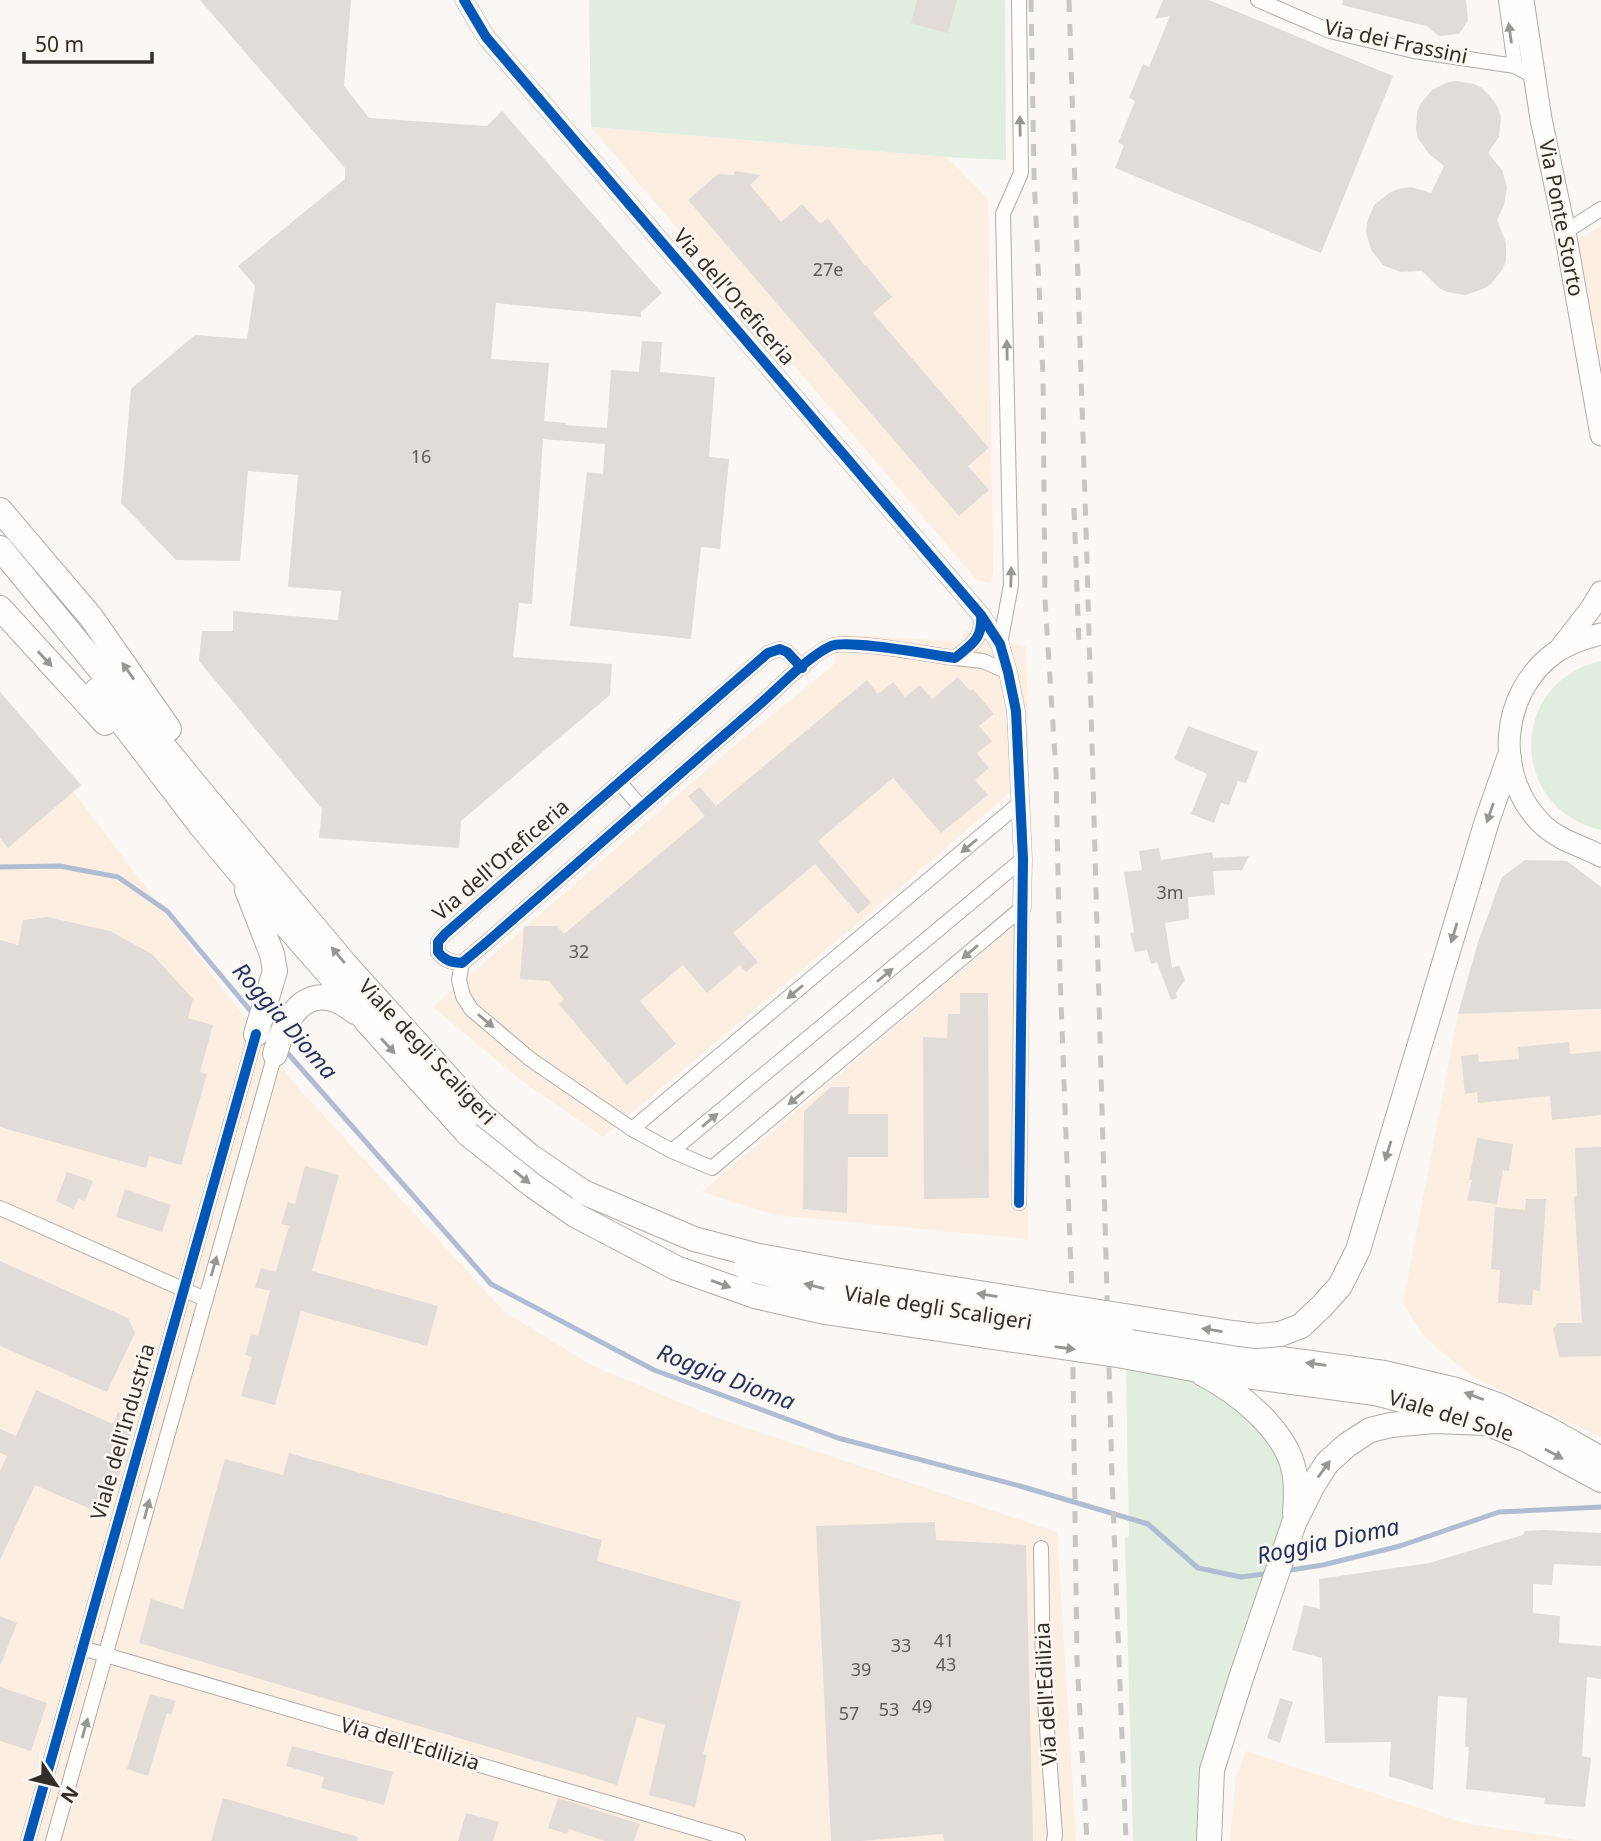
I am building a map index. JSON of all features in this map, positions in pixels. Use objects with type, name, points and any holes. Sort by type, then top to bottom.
[{"type":"highway","points":[[0,510],[90,617],[171,732],[209,819]]},
{"type":"highway","name":"Viale degli Scaligeri","points":[[0,548],[209,819],[240,873],[341,988],[367,1022],[475,1125],[532,1185],[587,1222],[676,1268],[755,1296],[825,1312],[1123,1356],[1193,1369],[1379,1383]]},
{"type":"highway","name":"Viale degli Scaligeri","points":[[0,574],[209,819],[347,966],[475,1125],[530,1156],[619,1216],[684,1247],[753,1271],[828,1290],[1123,1337],[1379,1383]]},
{"type":"highway","points":[[0,608],[28,640],[209,819]]},
{"type":"highway","points":[[583,1192],[694,1239],[759,1256],[923,1285],[1233,1333],[1257,1336],[1280,1334],[1301,1326],[1340,1286],[1358,1250],[1487,821],[1509,758]]},
{"type":"highway","points":[[240,873],[272,954],[275,971],[264,1010],[270,1041]]},
{"type":"highway","points":[[270,1041],[293,1013],[309,999],[323,997],[346,1004],[367,1022]]},
{"type":"highway","points":[[1193,1369],[1229,1389],[1270,1425],[1284,1444],[1294,1470],[1294,1523]]},
{"type":"highway","name":"Viale del Sole","points":[[1379,1383],[1527,1440],[1601,1480]]},
{"type":"highway","name":"Viale del Sole","points":[[1379,1383],[1456,1390],[1500,1406],[1601,1459]]},
{"type":"highway","points":[[1209,1841],[1212,1770],[1294,1523],[1327,1463],[1347,1445],[1370,1430],[1434,1421],[1487,1423]]},
{"type":"main road","name":"Via Ponte Storto","points":[[1522,0],[1541,119],[1565,232],[1601,435]]},
{"type":"main road","points":[[1558,651],[1601,592]]},
{"type":"main road","points":[[1598,854],[1560,838],[1531,811],[1513,777],[1508,737],[1518,698],[1528,680],[1542,664],[1558,651],[1580,640],[1601,634]]},
{"type":"street","name":"Via dell'Oreficeria","points":[[464,0],[486,37],[981,615],[1000,644],[1016,710],[1023,859],[1022,908]]},
{"type":"street","points":[[1000,644],[1011,584],[1003,214],[1021,173],[1019,0]]},
{"type":"street","name":"Via dei Frassini","points":[[1258,0],[1291,7],[1330,31],[1414,51],[1515,66],[1535,77]]},
{"type":"street","points":[[1506,0],[1515,66]]},
{"type":"street","points":[[1565,232],[1601,209]]},
{"type":"street","points":[[955,658],[978,637],[982,628],[981,615]]},
{"type":"street","points":[[1008,672],[983,661],[859,645],[835,644],[820,652],[462,963],[459,980],[463,996],[471,1009],[530,1059],[632,1129],[672,1152],[712,1168],[1022,908]]},
{"type":"street","name":"Via dell'Oreficeria","points":[[462,963],[448,961],[438,952],[438,942],[444,934],[768,653],[780,649],[788,653],[802,668]]},
{"type":"street","points":[[620,783],[641,807]]},
{"type":"street","points":[[632,1129],[1021,802]]},
{"type":"street","points":[[672,1152],[1023,859]]},
{"type":"street","points":[[1019,1203],[1022,908]]},
{"type":"street","name":"Viale dell'Industria","points":[[28,1841],[183,1291],[270,1041]]},
{"type":"street","name":"Viale dell'Industria","points":[[53,1841],[205,1299],[270,1041]]},
{"type":"street","points":[[0,1208],[205,1299]]},
{"type":"street","name":"Via dell'Edilizia","points":[[1041,1548],[1043,1676],[1054,1841]]},
{"type":"street","name":"Via dell'Edilizia","points":[[82,1648],[738,1841]]},
{"type":"shaded area","points":[[591,127],[947,157],[988,199],[991,583],[977,580]]},
{"type":"shaded area","points":[[1601,226],[1601,362],[1577,240]]},
{"type":"shaded area","points":[[965,630],[1026,647],[1029,776],[603,1137],[518,1078],[433,1007],[739,742],[835,664],[838,634],[961,642]]},
{"type":"shaded area","points":[[0,695],[298,1088],[505,1312],[591,1365],[720,1419],[1057,1532],[1076,1841],[0,1841]]},
{"type":"shaded area","points":[[1030,912],[1028,1239],[775,1215],[702,1192]]},
{"type":"shaded area","points":[[1601,1009],[1601,1437],[1475,1378],[1422,1333],[1403,1303],[1458,1014]]},
{"type":"shaded area","points":[[1246,1751],[1464,1823],[1583,1841],[1230,1841],[1236,1776]]},
{"type":"green space","points":[[589,0],[1005,0],[1006,160],[591,127]]},
{"type":"green space","points":[[1601,661],[1601,830],[1570,817],[1549,797],[1536,772],[1531,745],[1536,718],[1549,693],[1570,673]]},
{"type":"green space","points":[[1126,1367],[1193,1378],[1276,1438],[1292,1503],[1246,1648],[1207,1841],[1133,1841],[1125,1537],[1129,1536]]},
{"type":"building","points":[[200,0],[351,0],[344,86],[369,118],[487,126],[502,111],[662,293],[641,312],[641,317],[496,303],[491,359],[549,363],[544,421],[607,428],[611,370],[639,372],[642,341],[662,342],[660,372],[715,377],[709,457],[729,459],[720,549],[701,547],[691,639],[570,626],[587,472],[603,474],[605,444],[543,439],[532,604],[519,603],[513,657],[612,664],[610,695],[461,821],[459,848],[319,838],[322,809],[199,661],[202,631],[233,631],[233,611],[338,620],[341,591],[288,587],[298,475],[248,471],[240,561],[176,560],[121,503],[131,389],[195,335],[247,339],[255,286],[238,266],[345,179],[345,168]]},
{"type":"building","points":[[917,0],[957,0],[948,33],[911,23]]},
{"type":"building","points":[[1163,0],[1209,0],[1393,76],[1321,253],[1115,168],[1124,145],[1118,143],[1135,101],[1129,98],[1143,64],[1149,67],[1170,16],[1155,19]]},
{"type":"building","points":[[1343,0],[1466,0],[1468,21],[1459,34],[1439,36],[1426,26],[1342,5]]},
{"type":"building","points":[[1457,81],[1482,88],[1498,108],[1501,118],[1499,137],[1488,153],[1502,170],[1507,187],[1504,205],[1497,220],[1506,243],[1506,261],[1491,284],[1465,295],[1439,288],[1422,271],[1400,272],[1383,265],[1371,250],[1366,232],[1374,205],[1389,193],[1411,187],[1431,193],[1444,166],[1429,154],[1418,138],[1417,112],[1432,90],[1448,82]]},
{"type":"building","points":[[734,171],[761,175],[750,185],[781,222],[802,204],[820,224],[828,218],[892,297],[873,313],[989,448],[968,466],[989,490],[959,516],[688,200],[718,174],[734,175]]},
{"type":"building","points":[[958,677],[970,691],[973,689],[994,714],[979,726],[992,741],[977,753],[989,768],[975,780],[988,795],[941,833],[893,778],[818,841],[871,903],[858,914],[815,864],[733,933],[758,962],[746,972],[740,965],[707,993],[683,965],[640,1001],[676,1044],[627,1085],[559,1004],[564,999],[549,981],[520,979],[524,926],[557,926],[564,934],[705,816],[688,796],[700,787],[716,806],[867,680],[878,694],[893,682],[905,697],[920,685],[932,699]]},
{"type":"building","points":[[0,692],[81,785],[8,848],[0,838]]},
{"type":"building","points":[[1188,726],[1258,752],[1246,783],[1238,781],[1229,805],[1221,803],[1214,823],[1191,814],[1207,774],[1174,759]]},
{"type":"building","points":[[1159,848],[1161,860],[1212,852],[1213,858],[1249,856],[1242,870],[1213,871],[1215,895],[1188,897],[1189,919],[1165,923],[1172,968],[1179,965],[1185,980],[1176,993],[1177,998],[1171,1000],[1157,962],[1151,964],[1147,950],[1135,952],[1130,933],[1134,932],[1124,872],[1142,870],[1139,851]]},
{"type":"building","points":[[1525,860],[1567,861],[1601,887],[1601,1009],[1458,1014],[1478,942],[1502,877]]},
{"type":"building","points":[[47,917],[110,931],[152,954],[193,999],[188,1018],[213,1025],[200,1072],[207,1074],[181,1165],[149,1156],[146,1168],[0,1127],[0,940],[18,945],[23,920]]},
{"type":"building","points":[[960,993],[988,993],[989,1198],[924,1199],[923,1037],[947,1038],[948,1014],[960,1014]]},
{"type":"building","points":[[1569,1042],[1570,1054],[1601,1051],[1601,1115],[1552,1120],[1550,1096],[1478,1103],[1477,1092],[1465,1094],[1461,1056],[1478,1054],[1479,1062],[1519,1059],[1518,1047]]},
{"type":"building","points":[[831,1087],[849,1087],[848,1114],[888,1114],[888,1157],[848,1157],[847,1213],[803,1209],[804,1111]]},
{"type":"building","points":[[1477,1138],[1513,1144],[1509,1171],[1503,1170],[1497,1204],[1467,1200]]},
{"type":"building","points":[[1601,1147],[1601,1356],[1559,1357],[1553,1329],[1558,1323],[1582,1323],[1574,1197],[1577,1196],[1575,1148]]},
{"type":"building","points":[[305,1166],[339,1175],[312,1271],[438,1306],[427,1346],[301,1311],[275,1405],[241,1396],[252,1357],[245,1355],[251,1334],[258,1336],[270,1291],[255,1287],[261,1268],[276,1272],[289,1226],[281,1224],[288,1202],[295,1204]]},
{"type":"building","points":[[67,1172],[93,1181],[85,1201],[79,1199],[73,1209],[56,1201]]},
{"type":"building","points":[[125,1189],[171,1205],[162,1232],[116,1217]]},
{"type":"building","points":[[1526,1199],[1546,1199],[1540,1291],[1533,1290],[1532,1305],[1498,1303],[1500,1270],[1491,1269],[1495,1207],[1525,1210]]},
{"type":"building","points":[[0,1261],[128,1318],[135,1333],[107,1392],[0,1346]]},
{"type":"building","points":[[36,1390],[113,1424],[118,1412],[135,1420],[112,1499],[102,1514],[35,1485],[0,1560],[0,1471],[7,1456],[0,1453],[0,1429],[16,1436]]},
{"type":"building","points":[[289,1453],[602,1540],[597,1561],[741,1602],[703,1754],[707,1755],[695,1807],[649,1795],[665,1725],[637,1717],[617,1785],[139,1643],[151,1599],[183,1609],[225,1459],[283,1475]]},
{"type":"building","points":[[935,1522],[936,1540],[1026,1545],[1033,1841],[944,1841],[943,1834],[831,1841],[816,1526]]},
{"type":"building","points":[[1525,1531],[1601,1533],[1601,1566],[1554,1564],[1552,1585],[1533,1584],[1533,1613],[1560,1616],[1559,1643],[1601,1646],[1601,1679],[1587,1677],[1582,1756],[1591,1758],[1585,1807],[1544,1804],[1545,1798],[1466,1789],[1469,1747],[1465,1747],[1467,1698],[1438,1696],[1433,1790],[1389,1776],[1391,1742],[1325,1743],[1322,1658],[1292,1650],[1304,1605],[1320,1609],[1319,1579],[1429,1563],[1523,1535]]},
{"type":"building","points":[[0,1616],[17,1623],[1,1664],[0,1664]]},
{"type":"building","points":[[0,1687],[47,1703],[31,1751],[0,1741]]},
{"type":"building","points":[[150,1694],[176,1701],[171,1715],[167,1713],[148,1776],[127,1769]]},
{"type":"building","points":[[1280,1698],[1293,1702],[1280,1743],[1267,1738]]},
{"type":"building","points":[[292,1746],[393,1772],[384,1805],[321,1788],[324,1777],[286,1766]]},
{"type":"building","points":[[223,1798],[358,1837],[357,1841],[211,1841]]},
{"type":"building","points":[[558,1798],[640,1824],[634,1841],[605,1841],[569,1829],[567,1834],[548,1828]]},
{"type":"building","points":[[466,1813],[499,1822],[493,1841],[458,1841]]},
{"type":"waterway","name":"Roggia Dioma","points":[[0,867],[60,866],[118,877],[167,911],[254,1015]]},
{"type":"waterway","name":"Roggia Dioma","points":[[284,1049],[491,1284],[654,1370],[838,1438],[1020,1486],[1148,1524],[1198,1568],[1241,1577],[1271,1573]]},
{"type":"waterway","name":"Roggia Dioma","points":[[1284,1571],[1323,1565],[1400,1546],[1499,1512],[1601,1507]]},
{"type":"railway","points":[[1031,0],[1034,175],[1043,376],[1045,600],[1056,772],[1060,974],[1072,1296],[1077,1660],[1087,1841]]},
{"type":"railway","points":[[1069,0],[1112,1477],[1126,1841]]},
{"type":"railway","points":[[1074,508],[1079,645]]},
{"type":"cycle path","points":[[464,0],[486,37],[981,615],[1000,644],[1016,711],[1023,859],[1019,1203]]},
{"type":"cycle path","points":[[802,668],[787,652],[780,649],[768,653],[445,934],[438,942],[438,952],[448,960],[462,963],[794,672],[804,664],[823,650],[840,644],[854,644],[955,658],[971,645],[978,635],[981,615]]},
{"type":"cycle path","points":[[28,1841],[256,1034]]}]
